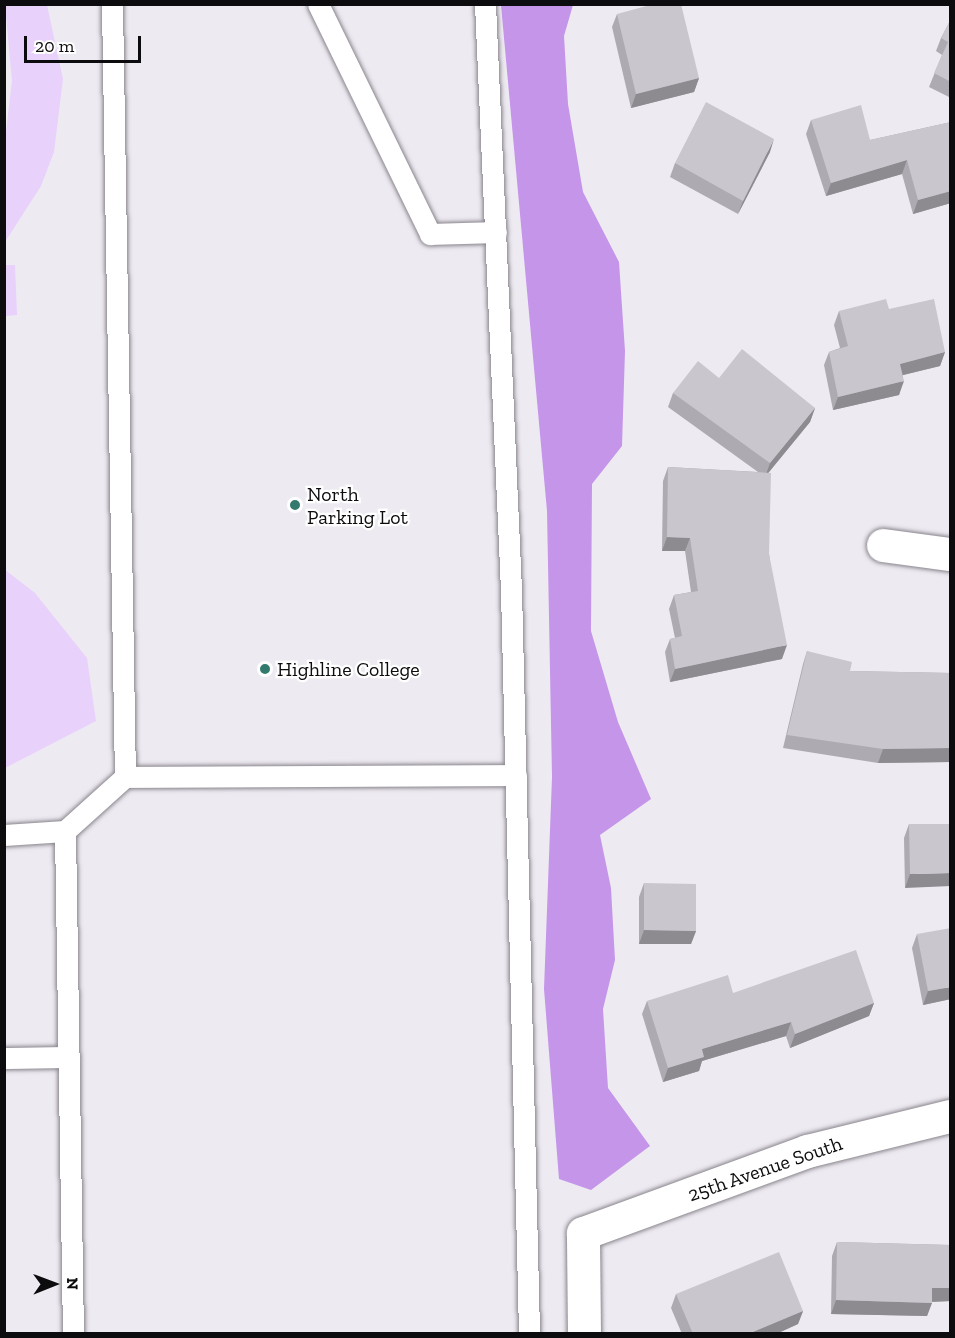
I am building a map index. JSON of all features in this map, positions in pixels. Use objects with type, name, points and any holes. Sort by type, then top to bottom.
[{"type":"street","points":[[883,545],[951,554]]},
{"type":"street","name":"25th Avenue South","points":[[584,1334],[583,1233],[807,1151],[951,1116]]},
{"type":"lane","points":[[112,4],[125,777]]},
{"type":"lane","points":[[318,4],[430,234],[496,232]]},
{"type":"lane","points":[[485,4],[496,232],[516,775],[529,1334]]},
{"type":"lane","points":[[4,835],[65,831],[125,777],[516,775]]},
{"type":"lane","points":[[65,831],[73,1334]]},
{"type":"lane","points":[[4,1058],[69,1057]]},
{"type":"shaded area","points":[[5,4],[47,5],[63,79],[54,152],[41,186],[5,242],[5,140],[12,81]]},
{"type":"shaded area","points":[[501,5],[573,5],[564,36],[568,104],[583,192],[619,262],[625,351],[622,446],[592,484],[591,631],[618,722],[651,799],[600,835],[611,888],[615,960],[603,1009],[608,1088],[650,1146],[591,1190],[559,1179],[544,989],[552,777],[547,511]]},
{"type":"shaded area","points":[[5,265],[15,265],[17,315],[5,316]]},
{"type":"shaded area","points":[[4,569],[35,593],[87,658],[96,721],[5,768]]},
{"type":"building","points":[[654,4],[681,4],[699,78],[636,94],[617,14]]},
{"type":"building","points":[[951,19],[951,82],[934,73],[948,42],[941,38]]},
{"type":"building","points":[[706,102],[774,139],[743,201],[675,163]]},
{"type":"building","points":[[861,105],[870,140],[951,122],[951,191],[918,200],[907,160],[831,183],[811,120]]},
{"type":"building","points":[[886,299],[889,309],[934,299],[945,352],[900,364],[904,381],[838,397],[829,352],[848,346],[839,311]]},
{"type":"building","points":[[742,349],[815,408],[770,463],[673,393],[698,361],[719,378]]},
{"type":"building","points":[[668,467],[771,473],[769,554],[787,645],[675,669],[670,639],[682,636],[674,595],[698,591],[690,538],[667,537]]},
{"type":"building","points":[[807,651],[852,662],[850,671],[951,673],[951,748],[883,749],[787,735]]},
{"type":"building","points":[[909,824],[951,824],[951,873],[910,874]]},
{"type":"building","points":[[644,883],[696,884],[696,931],[644,930]]},
{"type":"building","points":[[951,928],[951,987],[928,991],[917,934]]},
{"type":"building","points":[[856,950],[874,1003],[795,1034],[791,1022],[702,1049],[704,1057],[668,1068],[647,1001],[728,975],[733,993]]},
{"type":"building","points":[[837,1242],[951,1245],[951,1288],[932,1288],[932,1303],[836,1300]]},
{"type":"building","points":[[779,1252],[803,1311],[748,1334],[693,1334],[676,1294]]},
{"type":"place","name":"North Parking Lot","points":[[295,505]]},
{"type":"place","name":"Highline College","points":[[265,669]]}]
